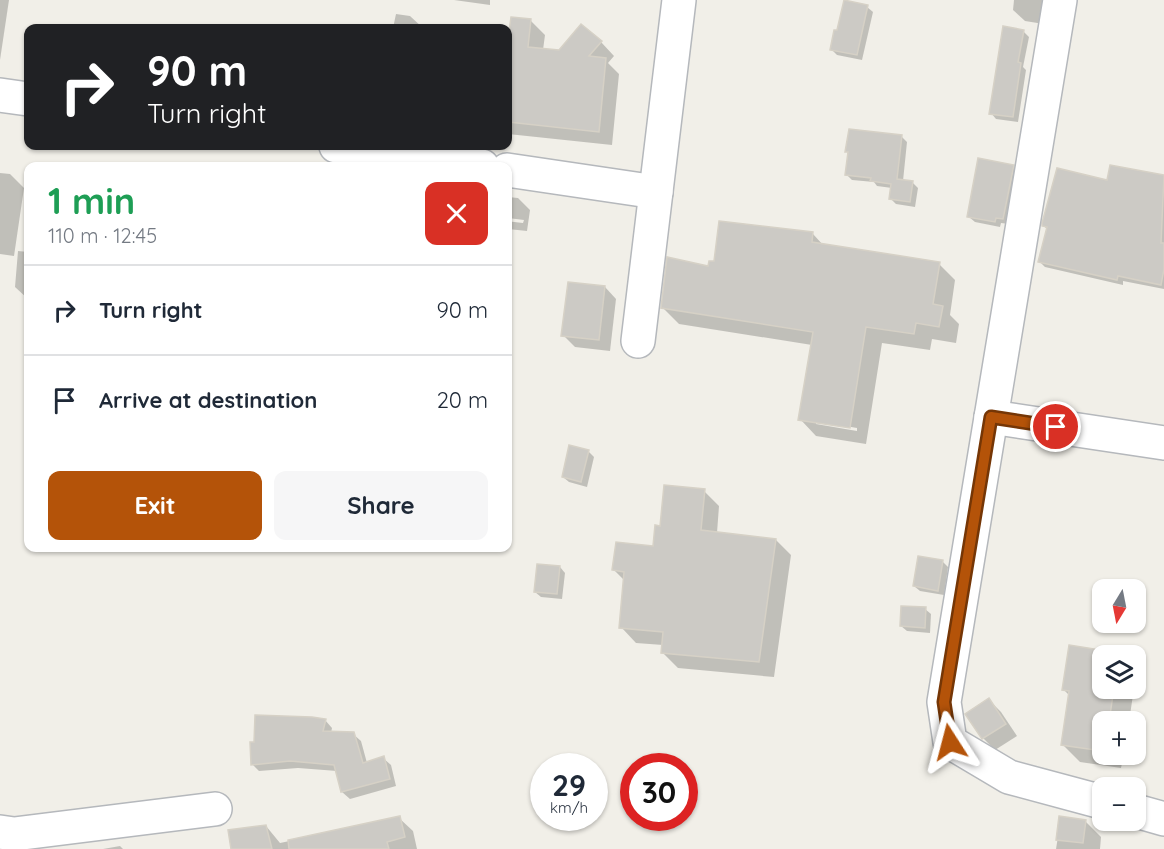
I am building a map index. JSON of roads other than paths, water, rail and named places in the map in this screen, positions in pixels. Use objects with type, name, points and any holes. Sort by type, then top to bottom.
[{"type":"street","points":[[638,341],[679,0]]},
{"type":"street","points":[[1060,0],[944,702],[950,742],[1009,777],[1092,799]]},
{"type":"street","points":[[0,95],[24,98]]},
{"type":"street","points":[[365,150],[453,162]]},
{"type":"street","points":[[512,171],[656,192]]},
{"type":"street","points":[[991,417],[1164,443]]},
{"type":"street","points":[[0,832],[14,834],[215,809]]},
{"type":"street","points":[[1146,814],[1164,819]]}]
